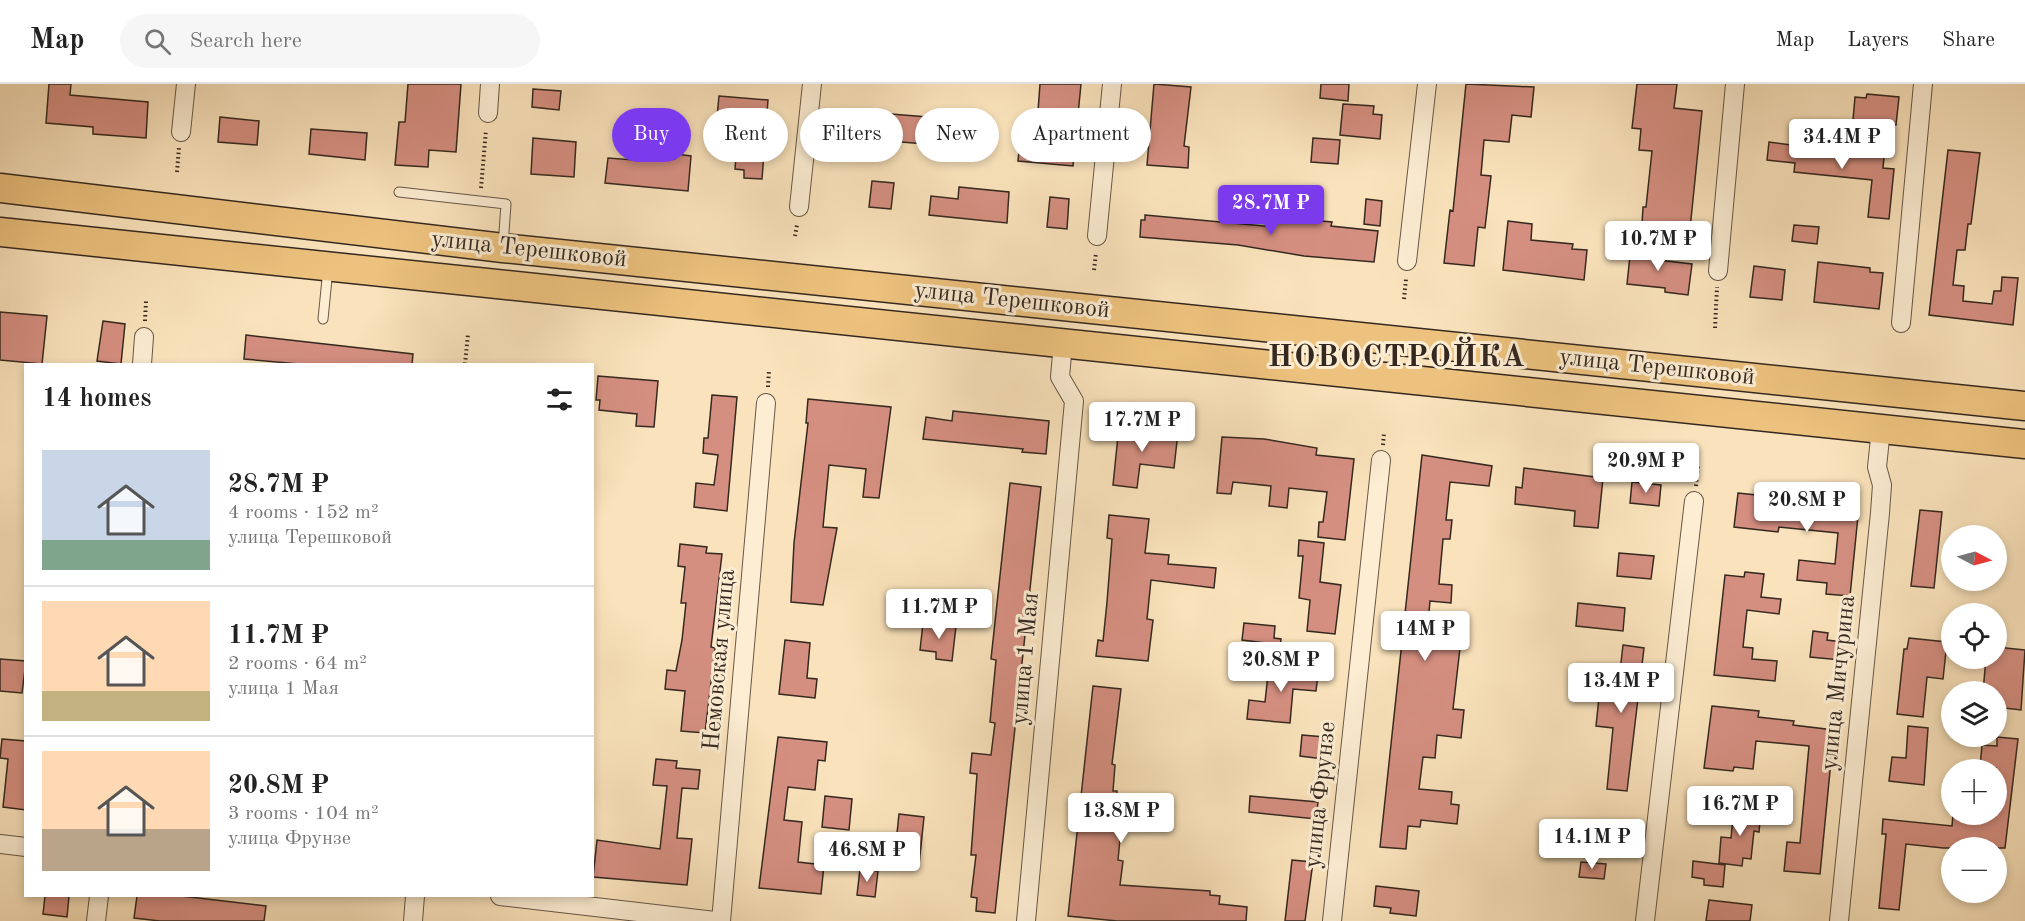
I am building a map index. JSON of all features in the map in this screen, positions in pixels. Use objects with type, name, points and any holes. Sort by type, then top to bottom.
[{"type":"main road","name":"улица Терешковой","points":[[0,188],[66,198],[503,248],[2025,406]]},
{"type":"main road","name":"улица Терешковой","points":[[0,232],[2025,444]]},
{"type":"street","points":[[181,132],[186,84]]},
{"type":"street","points":[[488,113],[490,84]]},
{"type":"street","points":[[799,207],[812,84]]},
{"type":"street","points":[[1097,236],[1112,84]]},
{"type":"street","points":[[1407,261],[1426,84]]},
{"type":"street","points":[[1718,271],[1735,84]]},
{"type":"street","points":[[1901,323],[1923,84]]},
{"type":"street","points":[[142,363],[144,337]]},
{"type":"street","name":"улица 1 Мая","points":[[1026,921],[1074,401],[1060,377],[1063,343]]},
{"type":"street","name":"Немовская улица","points":[[721,921],[766,403]]},
{"type":"street","name":"улица Мичурина","points":[[1839,921],[1882,485],[1877,467],[1881,429]]},
{"type":"street","name":"улица Фрунзе","points":[[1332,921],[1381,460]]},
{"type":"street","points":[[1646,921],[1694,501]]},
{"type":"street","points":[[0,844],[24,847]]},
{"type":"street","points":[[96,921],[99,897]]},
{"type":"street","points":[[412,919],[415,897]]},
{"type":"street","points":[[509,897],[715,921]]},
{"type":"lane","points":[[399,192],[506,204],[503,248]]},
{"type":"lane","points":[[323,319],[328,266]]},
{"type":"path","points":[[480,201],[488,113]]},
{"type":"path","points":[[1715,328],[1718,271]]},
{"type":"path","points":[[465,363],[468,334]]},
{"type":"building","points":[[49,84],[71,84],[70,95],[148,102],[146,138],[93,134],[93,127],[46,123]]},
{"type":"building","points":[[408,84],[461,84],[456,152],[429,150],[428,167],[395,165],[399,122],[405,122]]},
{"type":"building","points":[[1040,84],[1081,84],[1079,108],[1038,108]]},
{"type":"building","points":[[1154,84],[1191,87],[1184,146],[1189,147],[1188,168],[1147,165],[1147,162],[1151,162]]},
{"type":"building","points":[[1321,84],[1349,84],[1348,101],[1320,98]]},
{"type":"building","points":[[1466,84],[1534,87],[1531,117],[1512,115],[1509,142],[1484,140],[1481,175],[1491,176],[1485,228],[1478,227],[1474,266],[1444,263],[1450,210],[1453,211]]},
{"type":"building","points":[[1637,84],[1677,84],[1674,108],[1702,111],[1690,229],[1642,224],[1652,151],[1639,150],[1641,129],[1632,128]]},
{"type":"building","points":[[533,89],[561,91],[559,110],[532,107]]},
{"type":"building","points":[[1867,94],[1899,97],[1896,125],[1853,120],[1855,97],[1866,98]]},
{"type":"building","points":[[719,96],[768,100],[767,108],[718,108]]},
{"type":"building","points":[[1343,104],[1374,106],[1373,114],[1382,115],[1380,139],[1340,135]]},
{"type":"building","points":[[903,115],[915,116],[915,143],[903,142]]},
{"type":"building","points":[[220,117],[259,121],[257,145],[218,142]]},
{"type":"building","points":[[311,129],[367,133],[365,160],[309,154]]},
{"type":"building","points":[[533,138],[576,142],[574,177],[531,174]]},
{"type":"building","points":[[1313,138],[1340,140],[1338,164],[1311,162]]},
{"type":"building","points":[[1769,142],[1884,157],[1883,168],[1894,169],[1889,219],[1868,217],[1872,180],[1794,172],[1795,163],[1767,160]]},
{"type":"building","points":[[1948,150],[1980,153],[1971,224],[1968,224],[1965,250],[1957,250],[1953,285],[1964,286],[1963,301],[1992,304],[1994,291],[2001,291],[2002,277],[2018,278],[2013,325],[1929,315]]},
{"type":"building","points":[[608,158],[612,158],[612,162],[690,162],[688,191],[605,183]]},
{"type":"building","points":[[736,162],[763,162],[762,179],[744,178],[744,170],[735,169]]},
{"type":"building","points":[[1029,162],[1073,162],[1073,166]]},
{"type":"building","points":[[872,181],[894,183],[891,209],[869,207]]},
{"type":"building","points":[[959,187],[1009,192],[1007,223],[929,215],[931,196],[958,199]]},
{"type":"building","points":[[1050,197],[1069,199],[1067,229],[1047,227]]},
{"type":"building","points":[[1366,199],[1382,201],[1380,226],[1364,224]]},
{"type":"building","points":[[1145,215],[1274,227],[1275,217],[1332,222],[1331,226],[1378,231],[1374,262],[1304,256],[1238,245],[1140,237],[1141,220],[1145,220]]},
{"type":"building","points":[[1508,221],[1532,224],[1531,240],[1573,244],[1572,249],[1587,250],[1584,280],[1503,270]]},
{"type":"building","points":[[1794,225],[1819,227],[1817,244],[1792,241]]},
{"type":"building","points":[[1631,246],[1651,248],[1650,259],[1692,264],[1688,295],[1665,292],[1665,288],[1627,284]]},
{"type":"building","points":[[1818,262],[1870,268],[1870,272],[1883,273],[1879,309],[1814,302]]},
{"type":"building","points":[[1754,266],[1785,270],[1782,300],[1750,297]]},
{"type":"building","points":[[0,312],[47,316],[42,363],[0,360]]},
{"type":"building","points":[[103,321],[125,324],[121,363],[97,361]]},
{"type":"building","points":[[246,335],[413,354],[412,363],[288,363],[244,359]]},
{"type":"building","points":[[598,376],[658,381],[654,427],[636,426],[637,414],[599,410],[600,400],[596,400]]},
{"type":"building","points":[[712,395],[737,397],[727,511],[694,507],[696,483],[714,485],[718,455],[703,453],[704,438],[708,438]]},
{"type":"building","points":[[808,399],[891,407],[879,498],[863,497],[866,469],[829,465],[823,527],[837,528],[823,605],[791,602],[794,543],[808,423],[806,423]]},
{"type":"building","points":[[953,411],[1049,421],[1046,454],[1022,452],[1023,449],[923,439],[926,417],[952,421]]},
{"type":"building","points":[[1119,426],[1178,432],[1174,468],[1140,464],[1137,488],[1113,485]]},
{"type":"building","points":[[1222,437],[1264,439],[1317,448],[1316,455],[1354,459],[1345,540],[1318,537],[1319,522],[1323,522],[1327,492],[1289,488],[1287,508],[1269,506],[1271,486],[1233,482],[1231,494],[1217,493]]},
{"type":"building","points":[[1422,455],[1492,466],[1489,486],[1450,482],[1446,520],[1452,520],[1450,539],[1443,539],[1439,584],[1452,585],[1451,603],[1430,601],[1426,644],[1460,648],[1453,709],[1464,710],[1461,738],[1437,735],[1435,758],[1423,757],[1419,789],[1452,792],[1451,804],[1459,805],[1457,824],[1421,820],[1420,827],[1408,826],[1406,849],[1380,847]]},
{"type":"building","points":[[1524,468],[1603,478],[1598,528],[1574,526],[1575,511],[1515,504],[1516,487],[1522,488]]},
{"type":"building","points":[[1632,482],[1661,485],[1659,506],[1630,503]]},
{"type":"building","points":[[1010,483],[1041,487],[995,913],[976,911],[977,898],[971,897],[976,855],[971,855],[977,774],[970,773],[972,753],[991,755],[995,723],[990,722],[996,660],[991,659]]},
{"type":"building","points":[[1738,493],[1859,506],[1850,596],[1826,594],[1827,583],[1797,580],[1799,560],[1835,564],[1838,533],[1779,527],[1778,532],[1734,527]]},
{"type":"building","points":[[1920,510],[1942,512],[1934,588],[1911,586]]},
{"type":"building","points":[[1109,515],[1149,519],[1145,553],[1169,555],[1168,564],[1216,568],[1214,588],[1151,580],[1147,619],[1153,620],[1148,661],[1096,656],[1098,640],[1103,641],[1107,602],[1112,539],[1107,538]]},
{"type":"building","points":[[1299,540],[1324,543],[1320,582],[1341,585],[1335,634],[1307,631],[1310,600],[1299,598],[1303,556],[1298,556]]},
{"type":"building","points":[[680,544],[707,547],[706,553],[722,554],[711,647],[715,648],[705,733],[681,731],[685,691],[665,689],[667,670],[676,671],[686,603],[681,603],[685,567],[678,566]]},
{"type":"building","points":[[1619,553],[1654,556],[1651,579],[1617,576]]},
{"type":"building","points":[[1745,572],[1764,574],[1761,597],[1781,599],[1779,614],[1747,610],[1743,647],[1753,648],[1752,659],[1777,661],[1775,681],[1714,675],[1725,575],[1744,577]]},
{"type":"building","points":[[1578,603],[1625,608],[1623,631],[1576,626]]},
{"type":"building","points":[[923,623],[956,626],[952,661],[936,659],[936,652],[920,650]]},
{"type":"building","points":[[1244,623],[1275,626],[1274,638],[1281,639],[1279,654],[1264,653],[1265,643],[1242,640]]},
{"type":"building","points":[[1813,631],[1828,633],[1827,640],[1843,642],[1841,660],[1810,657]]},
{"type":"building","points":[[1909,638],[1941,641],[1943,679],[1927,677],[1923,717],[1897,714],[1904,649],[1907,649]]},
{"type":"building","points":[[785,640],[810,643],[807,678],[817,679],[815,698],[779,694]]},
{"type":"building","points":[[1623,645],[1644,648],[1627,791],[1607,789],[1613,728],[1596,726],[1601,678],[1619,680]]},
{"type":"building","points":[[2007,648],[2025,650],[2021,710],[2007,708],[2007,681],[1984,681],[1985,669],[2007,669]]},
{"type":"building","points":[[0,659],[24,661],[22,693],[0,691]]},
{"type":"building","points":[[1269,665],[1309,669],[1309,673],[1318,674],[1316,691],[1293,689],[1290,723],[1247,719],[1249,700],[1265,702]]},
{"type":"building","points":[[1093,686],[1121,689],[1112,764],[1115,765],[1113,791],[1117,791],[1113,828],[1121,829],[1118,860],[1123,861],[1120,885],[1210,891],[1210,895],[1220,896],[1219,904],[1247,907],[1246,921],[1117,921],[1068,916]]},
{"type":"building","points":[[1712,706],[1759,711],[1758,717],[1794,721],[1793,725],[1834,730],[1820,874],[1784,871],[1787,842],[1800,843],[1809,746],[1756,741],[1753,769],[1734,767],[1733,771],[1704,768]]},
{"type":"building","points":[[1908,726],[1928,728],[1924,785],[1889,781],[1892,757],[1906,758]]},
{"type":"building","points":[[1302,735],[1325,737],[1323,759],[1300,756]]},
{"type":"building","points":[[778,737],[827,742],[825,761],[818,760],[815,790],[788,787],[784,820],[802,822],[798,862],[824,865],[821,894],[759,888]]},
{"type":"building","points":[[2007,738],[2018,739],[2006,837],[1941,837],[1941,848],[1906,844],[1899,910],[1879,908],[1886,834],[1882,834],[1883,819],[1952,826],[2007,825],[2007,759],[1981,759],[1982,747],[2007,747]]},
{"type":"building","points":[[2,739],[24,741],[24,810],[3,807],[8,759],[0,758]]},
{"type":"building","points":[[656,759],[677,761],[676,768],[700,770],[698,789],[682,788],[677,838],[692,839],[687,885],[594,877],[597,840],[660,849],[667,786],[653,785]]},
{"type":"building","points":[[825,796],[852,799],[849,830],[822,827]]},
{"type":"building","points":[[1250,796],[1318,802],[1316,819],[1249,812]]},
{"type":"building","points":[[1734,807],[1761,810],[1759,832],[1754,831],[1751,859],[1743,858],[1742,866],[1719,863],[1721,837],[1731,838]]},
{"type":"building","points":[[899,814],[924,817],[919,865],[894,862]]},
{"type":"building","points":[[1292,860],[1313,862],[1305,921],[1285,921]]},
{"type":"building","points":[[1693,861],[1725,865],[1723,887],[1704,885],[1704,879],[1692,877]]},
{"type":"building","points":[[1581,862],[1606,864],[1604,879],[1579,877]]},
{"type":"building","points":[[860,869],[878,871],[875,897],[857,895]]},
{"type":"building","points":[[1376,886],[1419,891],[1416,916],[1390,913],[1391,908],[1374,906]]},
{"type":"building","points":[[45,897],[69,897],[67,917],[43,914]]},
{"type":"building","points":[[137,897],[190,897],[266,906],[264,921],[160,921],[134,918]]},
{"type":"building","points":[[1709,900],[1752,905],[1750,921],[1706,921]]},
{"type":"district","name":"НОВОСТРОЙКА","points":[[1397,358]]}]
